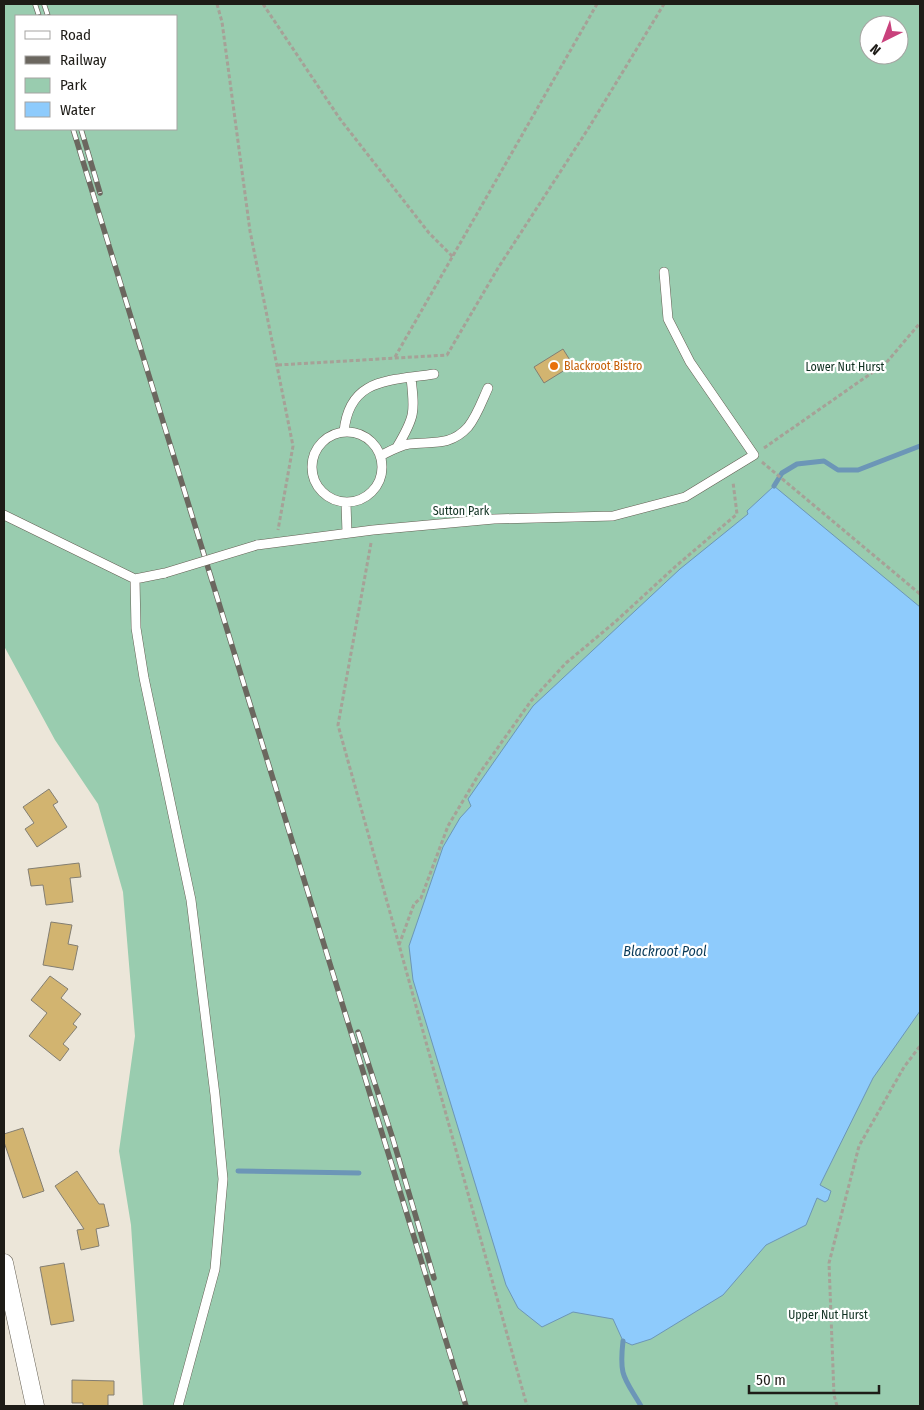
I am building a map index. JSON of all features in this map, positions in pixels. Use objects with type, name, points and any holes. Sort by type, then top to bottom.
[{"type":"street","points":[[4,1263],[35,1406]]},
{"type":"lane","points":[[4,515],[135,579],[257,545],[275,542],[373,530],[494,520],[612,516],[685,497],[754,455],[690,362],[668,319],[664,272]]},
{"type":"lane","points":[[344,432],[350,405],[358,394],[378,383],[434,374]]},
{"type":"lane","points":[[397,447],[410,425],[413,411],[411,378]]},
{"type":"lane","points":[[380,456],[397,447],[411,444],[439,443],[458,435],[472,420],[488,388]]},
{"type":"lane","points":[[356,433],[367,438],[375,446],[380,456],[382,467],[380,478],[375,488],[367,496],[357,501],[346,503],[334,500],[324,494],[316,485],[312,474],[311,462],[315,450],[322,441],[332,434],[356,433]]},
{"type":"lane","points":[[346,503],[347,533]]},
{"type":"lane","points":[[135,579],[136,628],[144,678],[191,900],[215,1095],[223,1179],[215,1269],[178,1406]]},
{"type":"path","points":[[216,4],[222,22],[250,231],[293,446],[275,542]]},
{"type":"path","points":[[263,4],[340,119],[429,233],[453,257]]},
{"type":"path","points":[[395,358],[597,4]]},
{"type":"path","points":[[278,365],[447,355],[498,268],[588,129],[664,4]]},
{"type":"path","points":[[754,455],[886,363],[920,323]]},
{"type":"path","points":[[399,946],[414,904],[421,898],[448,826],[503,737],[540,690],[566,663],[737,514],[732,468]]},
{"type":"path","points":[[773,471],[920,594]]},
{"type":"path","points":[[373,530],[338,725],[526,1406]]},
{"type":"path","points":[[837,1406],[834,1395],[829,1262],[859,1146],[904,1067],[920,1046]]},
{"type":"green space","name":"Sutton Park","points":[[4,4],[920,4],[920,1406],[143,1406],[131,1225],[119,1151],[135,1036],[123,892],[98,804],[55,740],[4,646]]},
{"type":"water","name":"Blackroot Pool","points":[[774,486],[920,607],[920,1011],[873,1078],[820,1185],[831,1191],[828,1200],[825,1202],[817,1198],[806,1225],[766,1245],[723,1295],[651,1339],[632,1345],[623,1341],[613,1319],[573,1312],[542,1327],[518,1308],[506,1285],[413,980],[409,946],[443,847],[460,818],[471,806],[468,799],[533,706],[680,569],[748,514],[747,511]]},
{"type":"building","name":"Blackroot Bistro","points":[[563,349],[573,365],[544,383],[534,367]]},
{"type":"building","points":[[49,789],[58,802],[53,805],[67,827],[37,847],[25,829],[34,823],[23,807]]},
{"type":"building","points":[[79,863],[81,877],[70,878],[73,902],[46,905],[43,885],[31,886],[28,869]]},
{"type":"building","points":[[51,922],[72,925],[68,944],[78,946],[73,970],[43,965]]},
{"type":"building","points":[[50,976],[68,989],[61,998],[81,1014],[73,1024],[77,1027],[63,1044],[69,1049],[60,1061],[29,1036],[47,1013],[31,1000]]},
{"type":"building","points":[[23,1128],[44,1191],[23,1198],[4,1142],[4,1134]]},
{"type":"building","points":[[77,1171],[99,1204],[104,1204],[109,1226],[96,1229],[99,1246],[81,1250],[77,1230],[84,1229],[55,1186]]},
{"type":"building","points":[[64,1263],[74,1321],[51,1325],[40,1267]]},
{"type":"building","points":[[72,1380],[114,1381],[114,1395],[108,1395],[108,1406],[83,1406],[83,1403],[72,1403]]},
{"type":"waterway","points":[[774,486],[782,473],[797,464],[824,461],[838,470],[858,470],[920,446]]},
{"type":"waterway","points":[[238,1171],[359,1173]]},
{"type":"waterway","points":[[623,1341],[622,1370],[641,1406]]},
{"type":"railway","points":[[35,4],[39,15]]},
{"type":"railway","points":[[44,4],[48,15]]},
{"type":"railway","points":[[73,130],[466,1406]]},
{"type":"railway","points":[[81,130],[100,193]]},
{"type":"railway","points":[[358,1032],[392,1136],[434,1278]]},
{"type":"place","name":"Blackroot Bistro","points":[[554,366]]},
{"type":"park label","name":"Lower Nut Hurst","points":[[845,367]]},
{"type":"park label","name":"Upper Nut Hurst","points":[[828,1315]]}]
